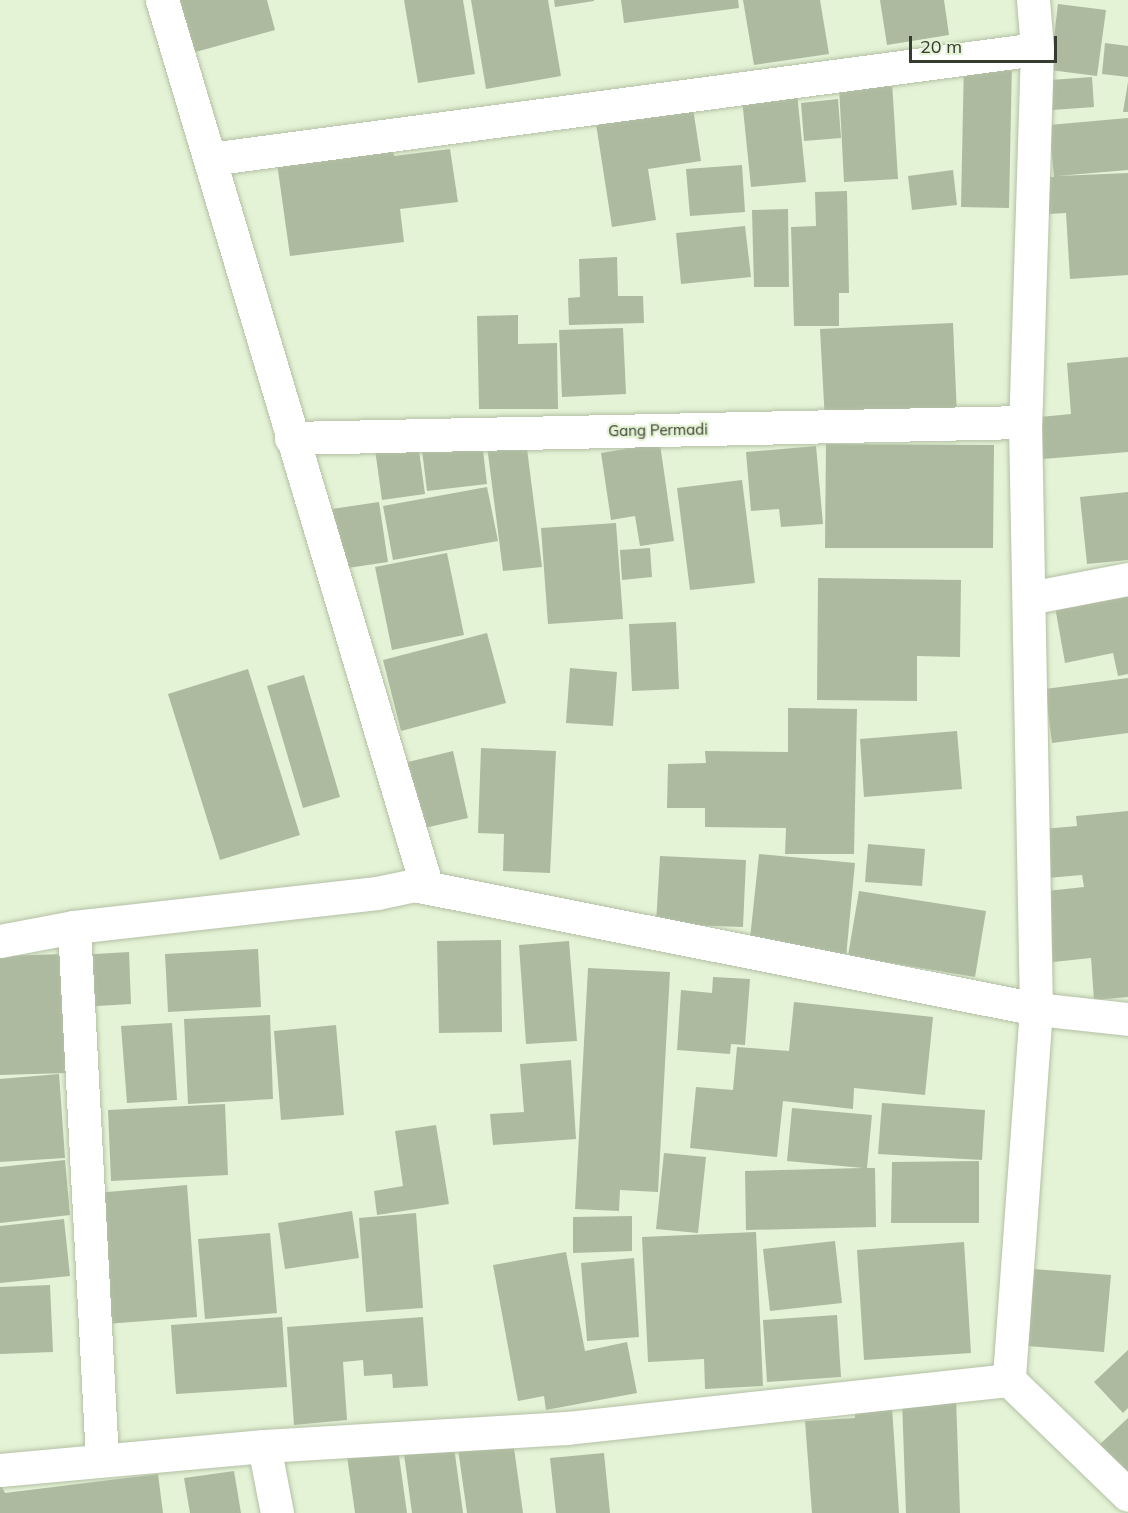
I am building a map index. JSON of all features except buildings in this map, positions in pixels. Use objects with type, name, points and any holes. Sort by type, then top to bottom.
[{"type":"street","points":[[162,0],[421,886]]},
{"type":"street","points":[[1009,1380],[1036,1009],[1025,422],[1037,49],[1033,0]]},
{"type":"street","points":[[210,159],[1037,49]]},
{"type":"street","name":"Gang Permadi","points":[[291,438],[1025,422]]},
{"type":"street","points":[[1029,598],[1128,579]]},
{"type":"street","points":[[0,941],[74,927],[421,886],[1036,1009],[1128,1019]]},
{"type":"street","points":[[74,927],[102,1459]]},
{"type":"street","points":[[0,1470],[264,1446],[566,1428],[1009,1380]]},
{"type":"street","points":[[1009,1380],[1128,1495]]},
{"type":"street","points":[[264,1446],[277,1513]]}]
